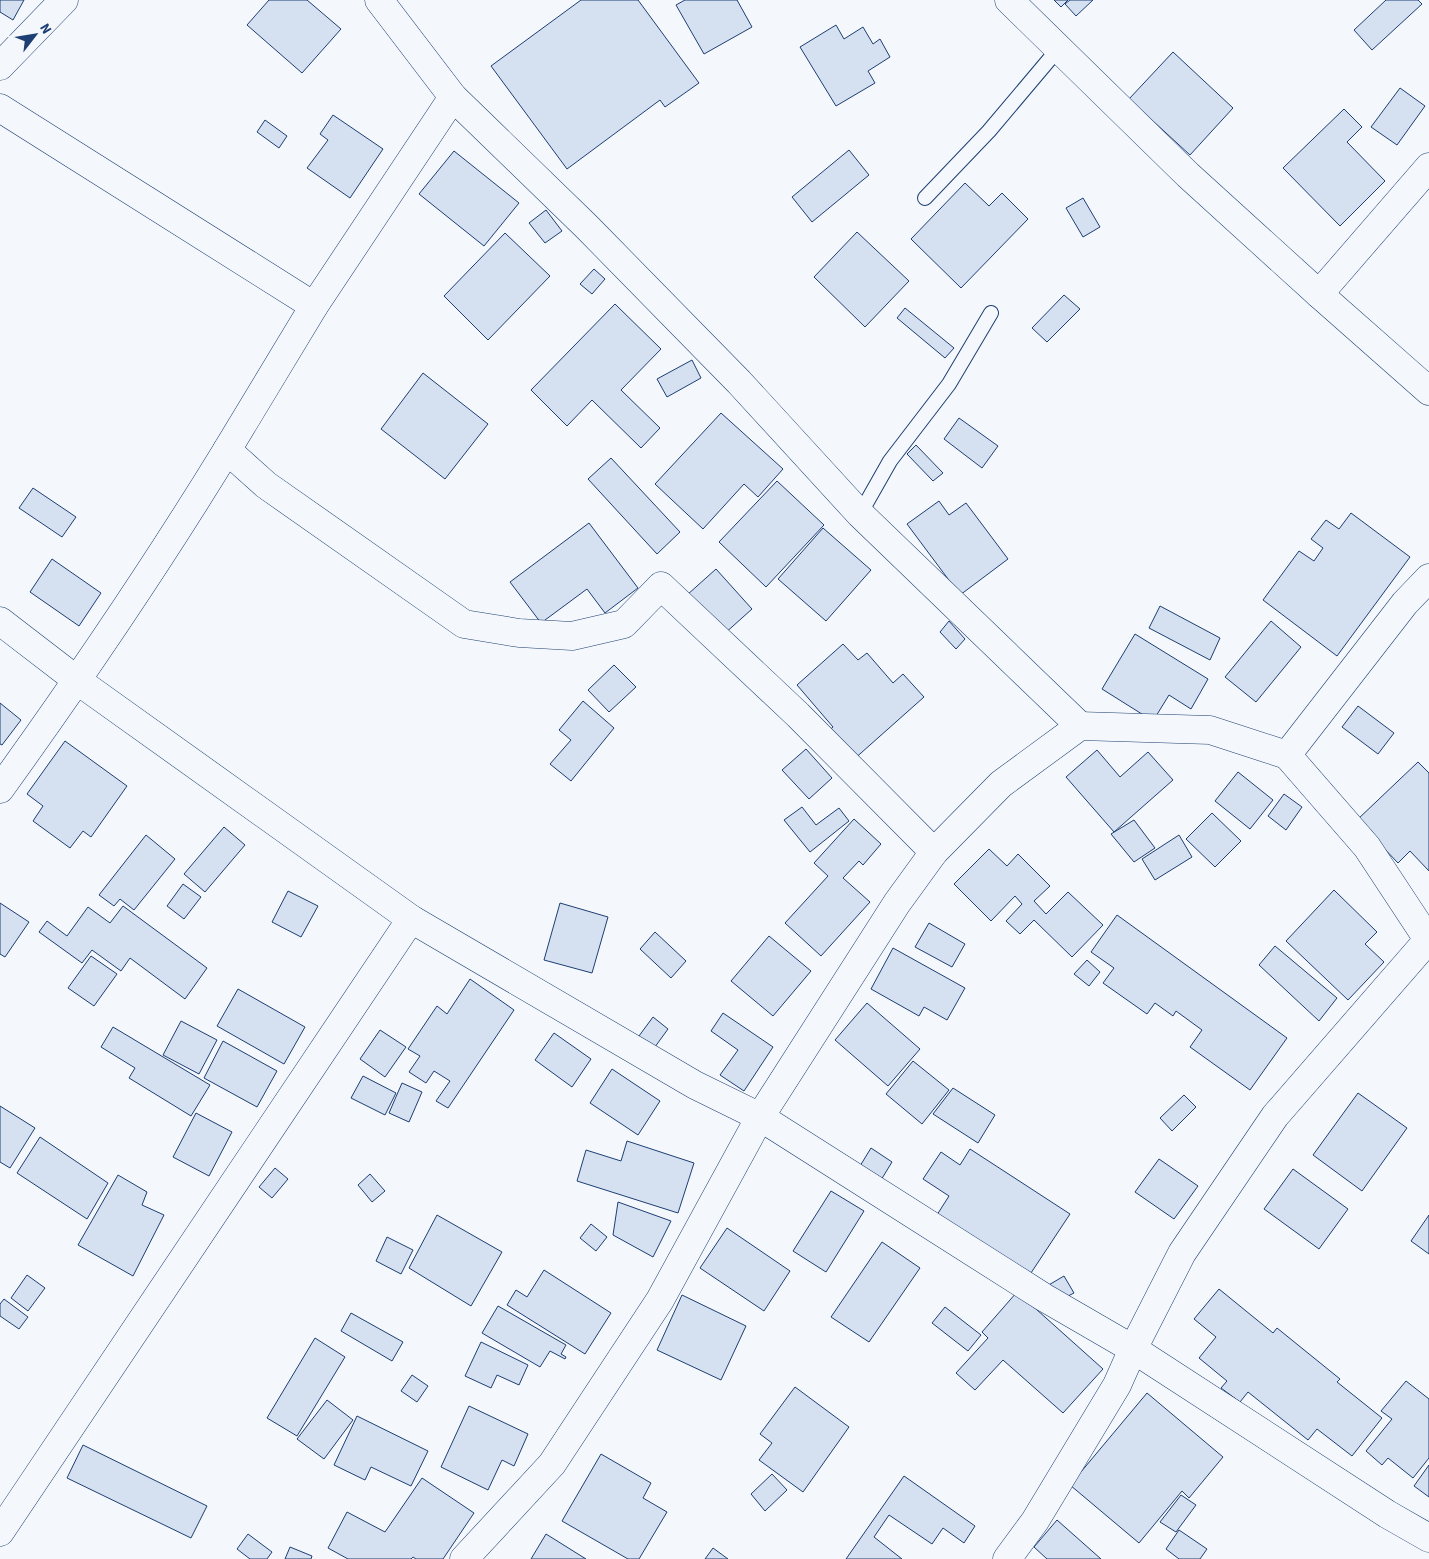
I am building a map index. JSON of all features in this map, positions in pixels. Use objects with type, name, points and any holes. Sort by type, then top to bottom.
[{"type":"street","points":[[0,66],[64,0]]},
{"type":"street","points":[[379,0],[453,97],[587,227],[732,375],[860,514],[1080,726]]},
{"type":"street","points":[[1009,0],[1188,175],[1429,391]]},
{"type":"street","points":[[0,788],[78,681],[167,548],[314,306],[453,97]]},
{"type":"street","points":[[0,108],[314,306]]},
{"type":"street","points":[[1319,294],[1429,167]]},
{"type":"street","points":[[227,450],[266,485],[464,624],[519,633],[572,636],[624,624],[661,586],[798,715],[934,852]]},
{"type":"street","points":[[1287,755],[1405,603],[1429,578]]},
{"type":"street","points":[[0,621],[78,681],[411,919],[695,1085],[760,1117],[1045,1298],[1133,1349],[1429,1538]]},
{"type":"street","points":[[464,1559],[552,1464],[660,1300],[760,1117],[897,903],[934,852],[1001,784],[1080,726],[1210,730],[1287,755],[1367,847],[1428,941],[1275,1116],[1182,1252],[1133,1349],[1117,1386],[1035,1521],[1007,1559]]},
{"type":"street","points":[[0,1532],[411,919]]},
{"type":"lane","points":[[925,198],[989,131],[1059,48]]},
{"type":"lane","points":[[860,514],[890,461],[949,384],[991,313]]},
{"type":"building","points":[[0,0],[24,0],[13,20],[0,12]]},
{"type":"building","points":[[269,0],[307,0],[341,29],[302,73],[247,25]]},
{"type":"building","points":[[581,0],[638,0],[699,83],[665,107],[660,100],[567,169],[491,66]]},
{"type":"building","points":[[685,0],[737,0],[752,27],[704,54],[676,5]]},
{"type":"building","points":[[1054,0],[1068,0],[1061,7]]},
{"type":"building","points":[[1070,0],[1093,0],[1076,16],[1065,4]]},
{"type":"building","points":[[1386,0],[1418,0],[1422,4],[1372,50],[1354,30]]},
{"type":"building","points":[[836,25],[844,39],[863,27],[873,44],[880,39],[890,57],[868,71],[875,83],[836,106],[800,47]]},
{"type":"building","points":[[1173,52],[1233,108],[1190,155],[1129,99]]},
{"type":"building","points":[[1400,88],[1425,106],[1397,145],[1371,127]]},
{"type":"building","points":[[1344,109],[1362,127],[1347,142],[1385,181],[1340,226],[1283,168]]},
{"type":"building","points":[[333,115],[383,149],[350,198],[307,168],[328,140],[320,134]]},
{"type":"building","points":[[265,120],[287,136],[279,148],[257,132]]},
{"type":"building","points":[[849,150],[869,175],[812,222],[792,197]]},
{"type":"building","points":[[454,151],[519,203],[484,246],[419,194]]},
{"type":"building","points":[[965,183],[989,206],[1002,193],[1028,219],[961,288],[911,239]]},
{"type":"building","points":[[1083,198],[1100,227],[1083,237],[1066,208]]},
{"type":"building","points":[[546,210],[562,231],[545,243],[529,223]]},
{"type":"building","points":[[857,232],[909,281],[865,327],[814,277]]},
{"type":"building","points":[[505,233],[550,276],[488,340],[444,296]]},
{"type":"building","points":[[594,269],[605,279],[592,294],[580,284]]},
{"type":"building","points":[[1064,295],[1080,309],[1047,342],[1032,328]]},
{"type":"building","points":[[615,304],[661,349],[621,390],[660,428],[641,448],[592,400],[567,426],[531,390]]},
{"type":"building","points":[[905,308],[954,348],[945,358],[897,318]]},
{"type":"building","points":[[692,360],[701,378],[667,397],[657,379]]},
{"type":"building","points":[[423,373],[488,424],[445,479],[381,429]]},
{"type":"building","points":[[721,413],[783,469],[758,497],[744,484],[703,529],[655,484]]},
{"type":"building","points":[[959,418],[998,446],[982,468],[944,439]]},
{"type":"building","points":[[916,445],[943,473],[933,481],[907,454]]},
{"type":"building","points":[[611,458],[680,532],[657,554],[588,479]]},
{"type":"building","points":[[777,481],[824,525],[766,587],[719,542]]},
{"type":"building","points":[[33,488],[76,517],[62,537],[19,508]]},
{"type":"building","points":[[939,501],[949,515],[966,503],[1008,559],[960,595],[907,524]]},
{"type":"building","points":[[1351,513],[1410,557],[1337,656],[1263,600],[1299,551],[1314,561],[1323,548],[1311,539],[1326,520],[1339,529]]},
{"type":"building","points":[[589,523],[638,588],[605,613],[587,589],[541,623],[510,582]]},
{"type":"building","points":[[823,528],[871,570],[826,621],[778,579]]},
{"type":"building","points":[[52,559],[101,593],[79,626],[30,592]]},
{"type":"building","points":[[716,569],[752,609],[723,635],[687,595]]},
{"type":"building","points":[[1160,606],[1220,638],[1210,660],[1149,628]]},
{"type":"building","points":[[949,621],[965,639],[956,649],[940,632]]},
{"type":"building","points":[[1271,621],[1301,647],[1256,702],[1225,677]]},
{"type":"building","points":[[1135,634],[1208,679],[1191,709],[1169,695],[1153,721],[1102,689]]},
{"type":"building","points":[[843,644],[858,660],[867,653],[893,683],[903,674],[924,697],[852,761],[827,732],[833,727],[797,685]]},
{"type":"building","points":[[614,665],[636,687],[609,712],[588,690]]},
{"type":"building","points":[[583,701],[614,728],[571,781],[550,764],[571,740],[559,730]]},
{"type":"building","points":[[0,703],[21,720],[2,745],[0,744]]},
{"type":"building","points":[[1358,706],[1394,733],[1378,754],[1342,727]]},
{"type":"building","points":[[65,741],[127,786],[91,837],[83,831],[70,848],[33,821],[43,806],[27,794]]},
{"type":"building","points":[[806,749],[832,778],[809,799],[782,770]]},
{"type":"building","points":[[1097,750],[1120,777],[1148,752],[1173,780],[1114,832],[1066,777]]},
{"type":"building","points":[[1418,762],[1429,773],[1429,871],[1410,851],[1398,863],[1357,820]]},
{"type":"building","points":[[1238,772],[1273,800],[1250,829],[1215,801]]},
{"type":"building","points":[[1284,794],[1302,807],[1286,830],[1268,816]]},
{"type":"building","points":[[802,807],[816,825],[839,808],[849,821],[810,852],[784,820]]},
{"type":"building","points":[[1212,813],[1241,841],[1215,867],[1186,839]]},
{"type":"building","points":[[854,819],[881,844],[863,865],[859,861],[843,878],[870,902],[821,956],[785,923],[828,876],[814,863]]},
{"type":"building","points":[[1134,820],[1155,848],[1134,862],[1111,834]]},
{"type":"building","points":[[224,827],[245,845],[205,892],[184,874]]},
{"type":"building","points":[[146,835],[175,859],[134,910],[120,899],[114,906],[99,895]]},
{"type":"building","points":[[1179,835],[1192,857],[1155,880],[1142,859]]},
{"type":"building","points":[[989,849],[1007,866],[1018,854],[1050,886],[1034,901],[1046,914],[1068,892],[1103,925],[1072,957],[1034,920],[1020,934],[1006,921],[1022,904],[1015,896],[991,921],[954,884]]},
{"type":"building","points":[[183,884],[201,897],[184,919],[167,906]]},
{"type":"building","points":[[1334,890],[1377,932],[1365,944],[1384,962],[1348,1000],[1286,941]]},
{"type":"building","points":[[288,891],[318,906],[301,937],[272,922]]},
{"type":"building","points":[[0,903],[29,922],[5,957],[0,954]]},
{"type":"building","points":[[560,903],[608,917],[592,973],[544,960]]},
{"type":"building","points":[[123,906],[207,968],[185,999],[130,958],[121,971],[92,950],[82,963],[39,932],[47,921],[67,936],[88,907],[110,923]]},
{"type":"building","points":[[1117,915],[1287,1038],[1250,1090],[1190,1047],[1202,1030],[1176,1011],[1173,1016],[1155,1003],[1147,1014],[1103,983],[1114,968],[1091,952]]},
{"type":"building","points":[[929,923],[965,944],[952,967],[915,947]]},
{"type":"building","points":[[655,932],[686,961],[671,978],[640,949]]},
{"type":"building","points":[[769,936],[811,971],[773,1016],[731,981]]},
{"type":"building","points":[[1275,946],[1337,998],[1319,1021],[1259,965]]},
{"type":"building","points":[[893,948],[965,988],[947,1020],[924,1007],[919,1016],[871,989]]},
{"type":"building","points":[[91,956],[117,974],[94,1006],[68,988]]},
{"type":"building","points":[[1087,960],[1100,972],[1089,986],[1074,974]]},
{"type":"building","points":[[470,979],[514,1010],[448,1108],[436,1101],[450,1081],[434,1071],[426,1083],[409,1072],[420,1056],[408,1049],[437,1006],[447,1014]]},
{"type":"building","points":[[238,989],[305,1027],[284,1064],[217,1026]]},
{"type":"building","points":[[867,1003],[920,1049],[888,1086],[835,1040]]},
{"type":"building","points":[[723,1013],[773,1047],[744,1091],[720,1075],[738,1050],[711,1031]]},
{"type":"building","points":[[653,1017],[668,1029],[652,1051],[636,1040]]},
{"type":"building","points":[[181,1021],[217,1040],[199,1074],[163,1055]]},
{"type":"building","points":[[113,1027],[210,1085],[191,1116],[129,1078],[135,1068],[101,1047]]},
{"type":"building","points":[[380,1030],[406,1047],[385,1077],[360,1059]]},
{"type":"building","points":[[554,1033],[591,1059],[572,1087],[535,1060]]},
{"type":"building","points":[[223,1041],[277,1071],[257,1107],[204,1078]]},
{"type":"building","points":[[913,1061],[949,1090],[922,1124],[886,1094]]},
{"type":"building","points":[[612,1069],[660,1101],[638,1135],[590,1103]]},
{"type":"building","points":[[363,1076],[396,1093],[385,1115],[351,1098]]},
{"type":"building","points":[[402,1083],[422,1092],[409,1122],[389,1113]]},
{"type":"building","points":[[953,1088],[995,1115],[978,1143],[933,1114]]},
{"type":"building","points":[[1358,1093],[1407,1128],[1362,1191],[1313,1155]]},
{"type":"building","points":[[1184,1095],[1196,1107],[1172,1131],[1160,1118]]},
{"type":"building","points":[[0,1106],[35,1128],[10,1168],[0,1162]]},
{"type":"building","points":[[196,1113],[232,1132],[209,1176],[173,1157]]},
{"type":"building","points":[[40,1137],[108,1183],[87,1219],[17,1173]]},
{"type":"building","points":[[627,1141],[694,1163],[678,1213],[577,1181],[586,1150],[621,1161]]},
{"type":"building","points":[[871,1148],[892,1162],[881,1180],[860,1166]]},
{"type":"building","points":[[970,1149],[1070,1214],[1027,1279],[935,1218],[949,1196],[923,1179],[941,1152],[960,1165]]},
{"type":"building","points":[[1159,1159],[1198,1186],[1174,1219],[1135,1192]]},
{"type":"building","points":[[275,1168],[288,1179],[272,1198],[259,1187]]},
{"type":"building","points":[[1293,1169],[1348,1209],[1319,1249],[1264,1209]]},
{"type":"building","points":[[370,1174],[385,1191],[372,1202],[358,1185]]},
{"type":"building","points":[[118,1175],[147,1192],[142,1205],[164,1215],[133,1276],[78,1245]]},
{"type":"building","points":[[831,1191],[864,1211],[826,1272],[793,1251]]},
{"type":"building","points":[[618,1202],[671,1221],[653,1257],[613,1235]]},
{"type":"building","points":[[437,1215],[502,1252],[471,1306],[409,1268]]},
{"type":"building","points":[[1429,1215],[1429,1254],[1411,1241]]},
{"type":"building","points":[[591,1224],[607,1237],[596,1251],[580,1238]]},
{"type":"building","points":[[727,1228],[790,1271],[764,1311],[700,1268]]},
{"type":"building","points":[[387,1237],[413,1250],[401,1274],[376,1261]]},
{"type":"building","points":[[882,1242],[920,1268],[869,1342],[831,1317]]},
{"type":"building","points":[[544,1270],[611,1313],[585,1354],[507,1305],[516,1290],[527,1297]]},
{"type":"building","points":[[27,1275],[45,1288],[28,1311],[11,1298]]},
{"type":"building","points":[[1064,1276],[1074,1293],[1056,1302],[1047,1286]]},
{"type":"building","points":[[1219,1289],[1273,1333],[1277,1328],[1340,1379],[1337,1382],[1382,1418],[1352,1456],[1317,1429],[1308,1440],[1248,1392],[1240,1402],[1221,1388],[1227,1381],[1199,1358],[1216,1337],[1194,1319]]},
{"type":"building","points":[[1017,1292],[1103,1369],[1063,1413],[1003,1360],[975,1390],[956,1373],[988,1338],[982,1332]]},
{"type":"building","points":[[682,1295],[746,1326],[721,1380],[657,1350]]},
{"type":"building","points":[[4,1299],[28,1317],[19,1329],[0,1316],[0,1304]]},
{"type":"building","points":[[498,1306],[566,1345],[561,1354],[566,1357],[565,1359],[550,1351],[540,1367],[482,1333]]},
{"type":"building","points":[[945,1307],[981,1335],[968,1351],[932,1323]]},
{"type":"building","points":[[351,1313],[403,1342],[392,1361],[341,1331]]},
{"type":"building","points":[[315,1338],[345,1357],[297,1436],[267,1418]]},
{"type":"building","points":[[481,1342],[528,1365],[519,1385],[497,1375],[491,1388],[465,1376]]},
{"type":"building","points":[[412,1375],[428,1386],[417,1402],[401,1391]]},
{"type":"building","points":[[1406,1381],[1429,1399],[1429,1458],[1413,1478],[1388,1458],[1382,1465],[1366,1451],[1392,1419],[1381,1411]]},
{"type":"building","points":[[795,1387],[849,1427],[803,1492],[759,1460],[772,1443],[760,1434]]},
{"type":"building","points":[[1147,1393],[1223,1457],[1189,1498],[1182,1491],[1139,1543],[1070,1485]]},
{"type":"building","points":[[327,1400],[353,1420],[324,1459],[297,1439]]},
{"type":"building","points":[[469,1406],[528,1434],[514,1466],[502,1460],[488,1490],[441,1467]]},
{"type":"building","points":[[357,1416],[428,1451],[411,1486],[371,1467],[365,1480],[334,1465]]},
{"type":"building","points":[[83,1445],[207,1506],[191,1538],[67,1478]]},
{"type":"building","points":[[601,1454],[651,1483],[643,1498],[667,1512],[639,1559],[628,1559],[562,1521]]},
{"type":"building","points":[[1429,1465],[1429,1497],[1414,1486]]},
{"type":"building","points":[[772,1474],[787,1490],[765,1511],[751,1494]]},
{"type":"building","points":[[904,1476],[975,1526],[964,1543],[943,1528],[932,1544],[889,1515],[874,1537],[902,1559],[846,1559]]},
{"type":"building","points":[[422,1478],[474,1513],[443,1559],[416,1559],[413,1557],[411,1559],[348,1559],[328,1548],[347,1512],[385,1532]]},
{"type":"building","points":[[1181,1495],[1196,1505],[1176,1532],[1160,1522]]},
{"type":"building","points":[[1057,1520],[1101,1559],[1047,1559],[1034,1547]]},
{"type":"building","points":[[1179,1530],[1207,1549],[1200,1559],[1179,1559],[1166,1549]]},
{"type":"building","points":[[248,1534],[272,1552],[267,1559],[250,1559],[237,1549]]},
{"type":"building","points":[[546,1534],[586,1559],[531,1559]]},
{"type":"building","points":[[290,1547],[312,1556],[311,1559],[285,1559]]},
{"type":"building","points":[[713,1548],[728,1559],[705,1559]]}]
